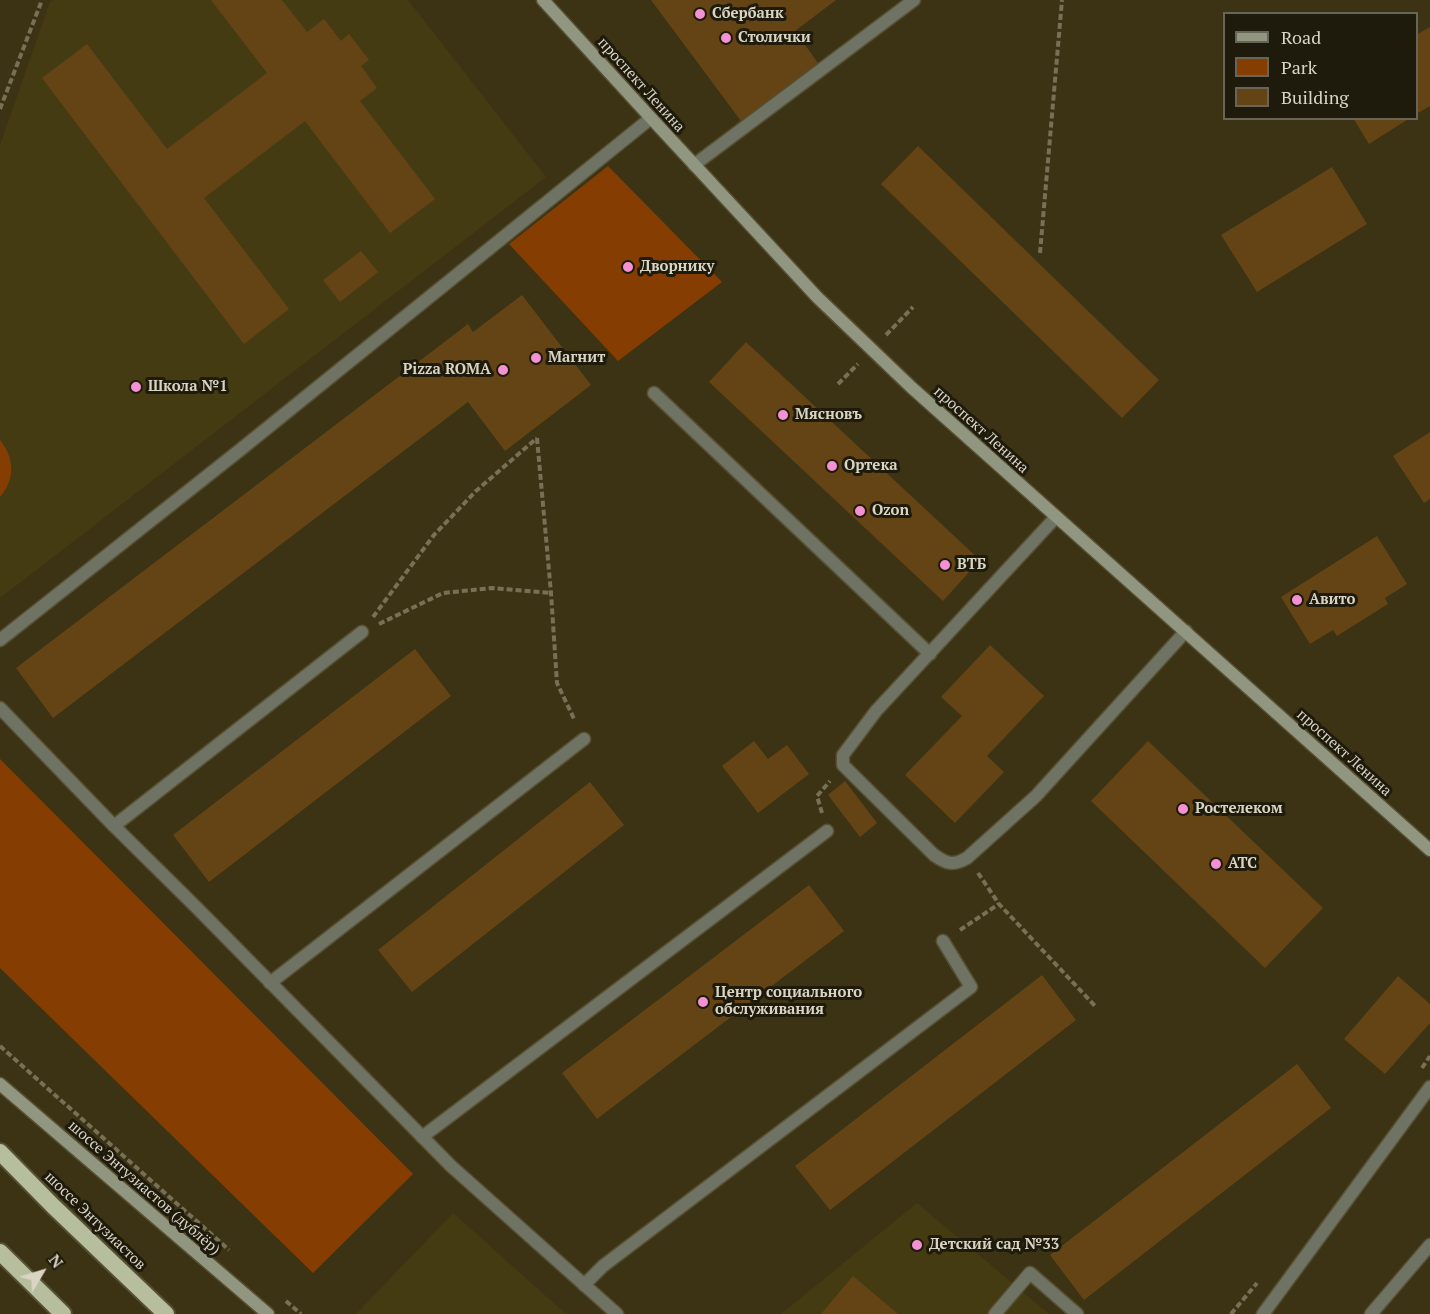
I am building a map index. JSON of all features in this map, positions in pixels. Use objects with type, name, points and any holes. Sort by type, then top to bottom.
[{"type":"highway","name":"шоссе Энтузиастов","points":[[0,1152],[166,1314]]},
{"type":"highway","points":[[0,1251],[63,1314]]},
{"type":"main road","name":"проспект Ленина","points":[[543,0],[817,297],[911,387],[1429,847]]},
{"type":"main road","name":"шоссе Энтузиастов (дублёр)","points":[[0,1084],[268,1314]]},
{"type":"street","points":[[694,165],[914,0]]},
{"type":"street","points":[[0,640],[240,450],[651,118]]},
{"type":"street","points":[[654,393],[930,654]]},
{"type":"street","points":[[1056,517],[876,711],[843,755],[843,765],[934,855],[943,862],[957,864],[967,858],[1036,796],[1186,631]]},
{"type":"street","points":[[114,826],[362,632]]},
{"type":"street","points":[[0,708],[451,1166],[617,1314]]},
{"type":"street","points":[[270,983],[584,739]]},
{"type":"street","points":[[422,1137],[827,831]]},
{"type":"street","points":[[584,1285],[603,1266],[971,987],[943,941]]},
{"type":"street","points":[[1263,1314],[1430,1087]]},
{"type":"street","points":[[1371,1314],[1430,1245]]},
{"type":"street","points":[[995,1314],[1030,1273],[1077,1314]]},
{"type":"path","points":[[0,109],[42,0]]},
{"type":"path","points":[[1040,254],[1062,0]]},
{"type":"path","points":[[362,632],[434,535],[476,491],[537,438],[557,683],[584,739]]},
{"type":"path","points":[[362,632],[442,593],[492,588],[551,593]]},
{"type":"path","points":[[827,831],[817,796],[843,765]]},
{"type":"path","points":[[967,858],[999,904],[1096,1007]]},
{"type":"path","points":[[943,941],[999,904]]},
{"type":"path","points":[[0,1046],[230,1251]]},
{"type":"path","points":[[283,1298],[301,1314]]},
{"type":"shaded area","name":"Школа №1","points":[[53,0],[408,0],[546,177],[0,598],[0,145],[50,2]]},
{"type":"shaded area","name":"Детский сад №33","points":[[917,1203],[1049,1314],[781,1314]]},
{"type":"shaded area","points":[[453,1213],[566,1314],[356,1314]]},
{"type":"green space","points":[[608,166],[722,282],[618,361],[509,244]]},
{"type":"green space","points":[[0,440],[11,462],[11,477],[0,497]]},
{"type":"green space","points":[[0,759],[413,1174],[313,1273],[0,968]]},
{"type":"building","points":[[211,0],[282,0],[307,32],[324,19],[341,41],[349,34],[369,60],[361,66],[377,88],[360,101],[435,199],[390,233],[305,121],[204,198],[289,309],[244,344],[42,78],[87,44],[167,149],[267,73]]},
{"type":"building","points":[[651,0],[836,0],[795,31],[818,63],[741,121]]},
{"type":"building","points":[[1430,27],[1430,106],[1418,113],[1418,34]]},
{"type":"building","points":[[1354,120],[1407,120],[1369,144]]},
{"type":"building","points":[[918,146],[1159,380],[1122,418],[881,184]]},
{"type":"building","points":[[1332,167],[1367,224],[1257,292],[1221,235]]},
{"type":"building","points":[[361,251],[378,272],[340,302],[323,280]]},
{"type":"building","points":[[522,295],[591,385],[505,451],[468,402],[53,718],[16,668],[468,324],[473,332]]},
{"type":"building","points":[[746,342],[980,560],[943,601],[709,382]]},
{"type":"building","points":[[1430,432],[1430,499],[1424,503],[1393,456]]},
{"type":"building","points":[[1377,536],[1407,584],[1385,598],[1388,604],[1337,636],[1333,630],[1310,644],[1281,597]]},
{"type":"building","points":[[990,645],[1044,696],[987,756],[1004,772],[955,823],[905,775],[962,716],[941,697]]},
{"type":"building","points":[[415,649],[451,696],[209,882],[173,835]]},
{"type":"building","points":[[754,741],[768,759],[787,745],[809,774],[758,813],[722,766]]},
{"type":"building","name":"АТС","points":[[1148,741],[1323,908],[1265,968],[1091,801]]},
{"type":"building","points":[[845,781],[877,823],[860,837],[828,795]]},
{"type":"building","points":[[590,782],[624,825],[412,992],[378,950]]},
{"type":"building","name":"Центр социального обслуживания","points":[[809,885],[844,931],[597,1119],[562,1073]]},
{"type":"building","points":[[1042,975],[1076,1020],[830,1210],[795,1166]]},
{"type":"building","points":[[1398,976],[1430,1004],[1430,1023],[1385,1074],[1344,1039]]},
{"type":"building","points":[[1297,1064],[1331,1108],[1084,1300],[1050,1255]]},
{"type":"building","points":[[853,1276],[898,1314],[821,1314]]},
{"type":"place","name":"Сбербанк","points":[[700,14]]},
{"type":"place","name":"Столички","points":[[726,38]]},
{"type":"place","name":"Дворнику","points":[[628,267]]},
{"type":"place","name":"Магнит","points":[[536,358]]},
{"type":"place","name":"Pizza ROMA","points":[[503,370]]},
{"type":"place","name":"Школа №1","points":[[136,387]]},
{"type":"place","name":"Мясновъ","points":[[783,415]]},
{"type":"place","name":"Ортека","points":[[832,466]]},
{"type":"place","name":"Ozon","points":[[860,511]]},
{"type":"place","name":"ВТБ","points":[[945,565]]},
{"type":"place","name":"Авито","points":[[1297,600]]},
{"type":"place","name":"Ростелеком","points":[[1183,809]]},
{"type":"place","name":"АТС","points":[[1216,864]]},
{"type":"place","name":"Центр социального обслуживания","points":[[703,1002]]},
{"type":"place","name":"Детский сад №33","points":[[917,1245]]}]
